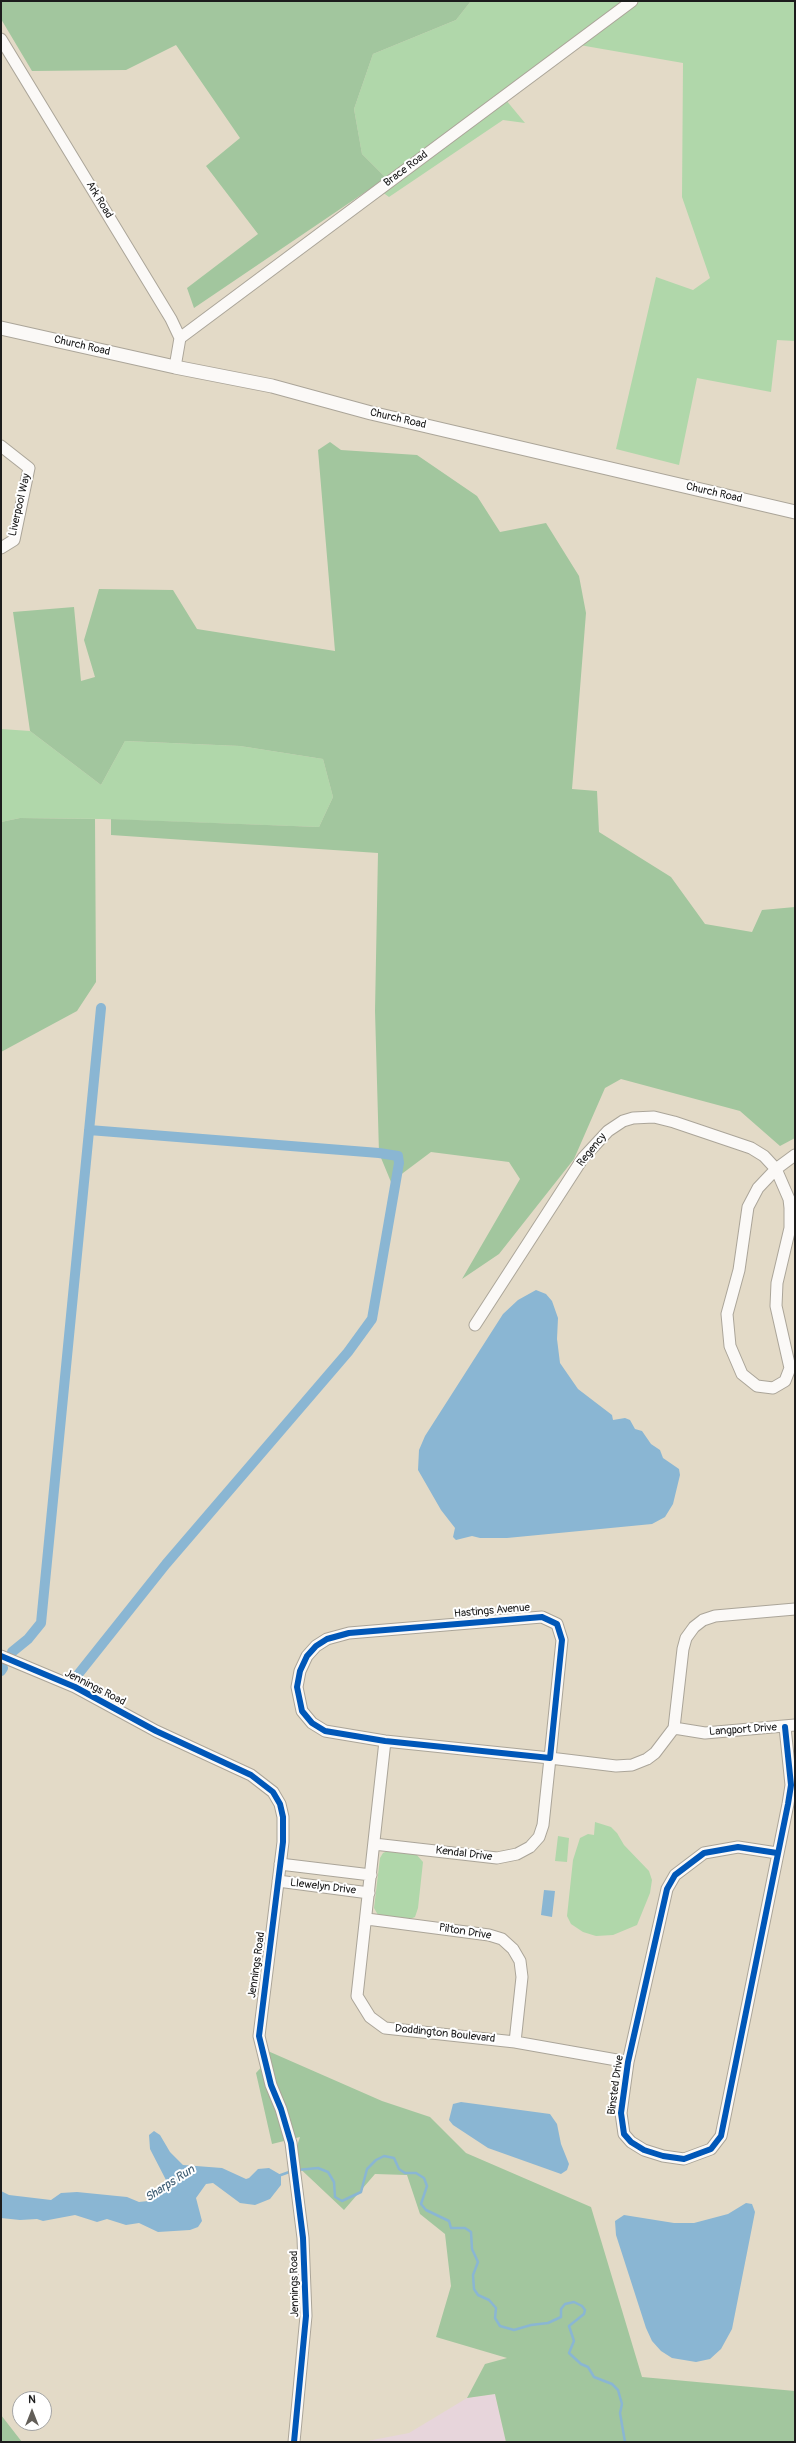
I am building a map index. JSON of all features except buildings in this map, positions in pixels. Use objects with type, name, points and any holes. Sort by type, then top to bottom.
[{"type":"main road","name":"Church Road","points":[[1,328],[175,367],[272,386],[371,413],[795,512]]},
{"type":"street","name":"Brace Road","points":[[180,338],[632,1]]},
{"type":"street","name":"Ark Road","points":[[1,39],[171,319],[180,338]]},
{"type":"street","points":[[175,367],[180,338]]},
{"type":"street","name":"Liverpool Way","points":[[1,446],[29,468],[14,540],[1,548]]},
{"type":"street","name":"Regency","points":[[475,1325],[583,1158],[608,1131],[623,1121],[633,1118],[654,1117],[674,1122],[751,1148],[764,1156],[776,1169]]},
{"type":"street","points":[[776,1169],[789,1199],[790,1208],[788,1239],[777,1283],[776,1306],[790,1368],[785,1380],[773,1388],[757,1386],[742,1374],[730,1346],[727,1314],[740,1270],[748,1207],[758,1188],[776,1169],[795,1155]]},
{"type":"street","points":[[550,1758],[616,1766],[632,1765],[647,1759],[655,1753],[674,1728],[683,1649],[686,1638],[694,1627],[703,1620],[714,1616],[795,1609]]},
{"type":"street","name":"Hastings Avenue","points":[[542,1617],[557,1624],[562,1640],[550,1758],[385,1741],[326,1731],[312,1723],[302,1711],[297,1687],[300,1671],[307,1656],[316,1646],[327,1639],[349,1633],[542,1617]]},
{"type":"street","name":"Jennings Road","points":[[1,1656],[75,1687],[156,1731],[232,1765],[263,1782],[273,1792],[280,1804],[283,1817],[280,1864],[259,2036],[271,2085],[281,2109],[291,2143],[303,2238],[306,2316],[294,2442]]},
{"type":"street","name":"Langport Drive","points":[[674,1728],[705,1733],[790,1726]]},
{"type":"street","name":"Binsted Drive","points":[[777,1853],[738,1847],[704,1853],[684,1866],[675,1875],[667,1889],[628,2062],[621,2112],[621,2124],[631,2142],[644,2150],[663,2156],[684,2159],[711,2148],[721,2136],[791,1785],[790,1726]]},
{"type":"street","name":"Doddington Boulevard","points":[[385,1741],[357,1996],[370,2017],[385,2028],[515,2042],[628,2062]]},
{"type":"street","name":"Kendal Drive","points":[[374,1844],[497,1858],[517,1854],[530,1847],[539,1837],[543,1825],[550,1758]]},
{"type":"street","name":"Llewelyn Drive","points":[[280,1864],[371,1875]]},
{"type":"street","name":"Llewelyn Drive","points":[[278,1881],[369,1893]]},
{"type":"street","name":"Pilton Drive","points":[[366,1919],[489,1934],[502,1940],[513,1949],[520,1961],[522,1977],[515,2042]]},
{"type":"shaded area","points":[[495,2394],[506,2442],[362,2442],[409,2433],[467,2398]]},
{"type":"green space","points":[[1,1],[471,1],[456,20],[373,54],[354,109],[362,154],[386,178],[194,308],[187,288],[258,234],[206,166],[240,138],[176,45],[126,70],[32,71],[1,19]]},
{"type":"green space","points":[[471,1],[795,1],[795,341],[777,340],[771,392],[697,378],[679,465],[616,449],[656,277],[693,290],[710,278],[682,197],[683,63],[568,43],[501,94],[525,123],[503,120],[389,197],[374,186],[385,177],[362,154],[354,109],[373,54],[456,20]]},
{"type":"green space","points":[[330,442],[341,450],[417,455],[477,496],[500,532],[546,523],[579,576],[586,613],[572,789],[597,791],[599,832],[671,877],[705,924],[752,932],[762,910],[795,907],[795,1138],[780,1146],[740,1111],[621,1079],[605,1088],[574,1159],[499,1254],[462,1279],[520,1179],[509,1162],[431,1152],[391,1182],[379,1153],[375,1011],[378,853],[111,835],[111,819],[319,827],[333,797],[323,759],[240,746],[125,741],[101,785],[30,731],[13,612],[74,607],[81,681],[95,677],[84,640],[99,589],[173,590],[197,629],[335,651],[318,450]]},
{"type":"green space","points":[[1,729],[30,731],[101,785],[125,741],[240,746],[323,759],[333,797],[319,827],[102,819],[20,818],[1,822]]},
{"type":"green space","points":[[20,818],[95,819],[96,982],[77,1011],[1,1052],[1,822]]},
{"type":"green space","points":[[595,1822],[611,1827],[617,1833],[624,1845],[649,1871],[652,1880],[650,1893],[637,1925],[613,1935],[596,1936],[583,1932],[571,1924],[567,1916],[573,1860],[580,1838],[588,1834],[594,1835]]},
{"type":"green space","points":[[558,1836],[569,1838],[567,1862],[555,1861]]},
{"type":"green space","points":[[390,1850],[416,1854],[423,1862],[418,1908],[415,1917],[410,1919],[378,1915],[374,1908],[380,1858],[383,1853]]},
{"type":"green space","points":[[261,2048],[382,2101],[430,2117],[466,2153],[591,2207],[642,2377],[795,2391],[795,2442],[506,2442],[495,2394],[467,2398],[485,2364],[507,2358],[436,2337],[451,2286],[445,2234],[420,2214],[407,2175],[375,2174],[344,2210],[292,2161],[300,2137],[272,2144],[256,2073],[265,2063]]},
{"type":"green space","points":[[1,2415],[22,2442],[1,2442]]},
{"type":"water","points":[[536,1290],[546,1294],[552,1301],[558,1318],[557,1339],[560,1363],[578,1389],[612,1415],[613,1420],[625,1418],[630,1420],[635,1429],[642,1431],[651,1444],[660,1450],[663,1458],[679,1469],[680,1475],[673,1504],[665,1517],[652,1524],[507,1538],[480,1538],[472,1536],[456,1540],[453,1537],[455,1528],[441,1510],[418,1470],[419,1450],[425,1436],[503,1314],[518,1300]]},
{"type":"water","points":[[544,1890],[555,1891],[552,1917],[541,1915]]},
{"type":"water","points":[[461,2102],[550,2114],[557,2124],[561,2144],[569,2164],[567,2170],[561,2174],[488,2148],[453,2125],[449,2120],[453,2104]]},
{"type":"water","points":[[154,2131],[160,2135],[170,2152],[183,2165],[222,2168],[246,2179],[258,2169],[269,2168],[281,2175],[281,2185],[270,2199],[255,2205],[240,2203],[213,2183],[206,2184],[196,2198],[202,2221],[198,2227],[190,2230],[158,2232],[139,2223],[126,2225],[107,2219],[97,2222],[75,2215],[43,2221],[37,2219],[20,2220],[1,2218],[1,2191],[9,2195],[51,2200],[61,2193],[77,2192],[127,2197],[139,2202],[148,2201],[166,2180],[150,2149],[149,2135]]},
{"type":"water","points":[[746,2203],[752,2204],[755,2212],[732,2329],[721,2349],[710,2359],[696,2362],[672,2358],[661,2351],[652,2341],[646,2328],[616,2235],[615,2221],[624,2215],[674,2223],[694,2223],[728,2214]]},
{"type":"waterway","points":[[12,1652],[28,1639],[41,1623],[101,1008]]},
{"type":"waterway","points":[[72,1682],[166,1564],[348,1352],[372,1319],[399,1163],[398,1156],[379,1153],[89,1130]]},
{"type":"waterway","points":[[3,1668],[7,1661]]},
{"type":"waterway","name":"Sharps Run","points":[[297,2170],[318,2168],[328,2172],[334,2182],[335,2197],[342,2201],[361,2192],[367,2169],[376,2160],[384,2156],[394,2158],[399,2169],[405,2173],[416,2173],[424,2178],[427,2186],[421,2204],[426,2210],[449,2221],[451,2228],[465,2228],[471,2232],[472,2249],[478,2262],[473,2275],[474,2289],[478,2295],[489,2300],[496,2308],[495,2318],[500,2326],[514,2330],[531,2325],[548,2323],[561,2317],[561,2309],[565,2304],[574,2302],[582,2306],[585,2310],[584,2314],[569,2326],[574,2341],[569,2353],[581,2364],[588,2367],[594,2377],[612,2384],[618,2390],[622,2404],[620,2413],[625,2442]]},
{"type":"waterway","name":"Sharps Run","points":[[278,2176],[292,2171]]},
{"type":"cycle path","points":[[542,1617],[557,1624],[562,1640],[550,1758],[385,1741],[325,1731],[312,1723],[302,1711],[297,1687],[300,1671],[307,1656],[316,1646],[327,1639],[349,1633],[542,1617]]},
{"type":"cycle path","points":[[1,1656],[75,1687],[156,1731],[251,1775],[273,1792],[280,1804],[283,1817],[283,1842],[259,2036],[271,2085],[281,2109],[291,2143],[303,2238],[306,2316],[294,2442]]},
{"type":"cycle path","points":[[777,1853],[738,1847],[704,1853],[675,1875],[667,1889],[628,2062],[621,2113],[624,2134],[631,2142],[644,2150],[663,2156],[684,2159],[711,2149],[721,2136],[791,1785],[785,1727]]}]
